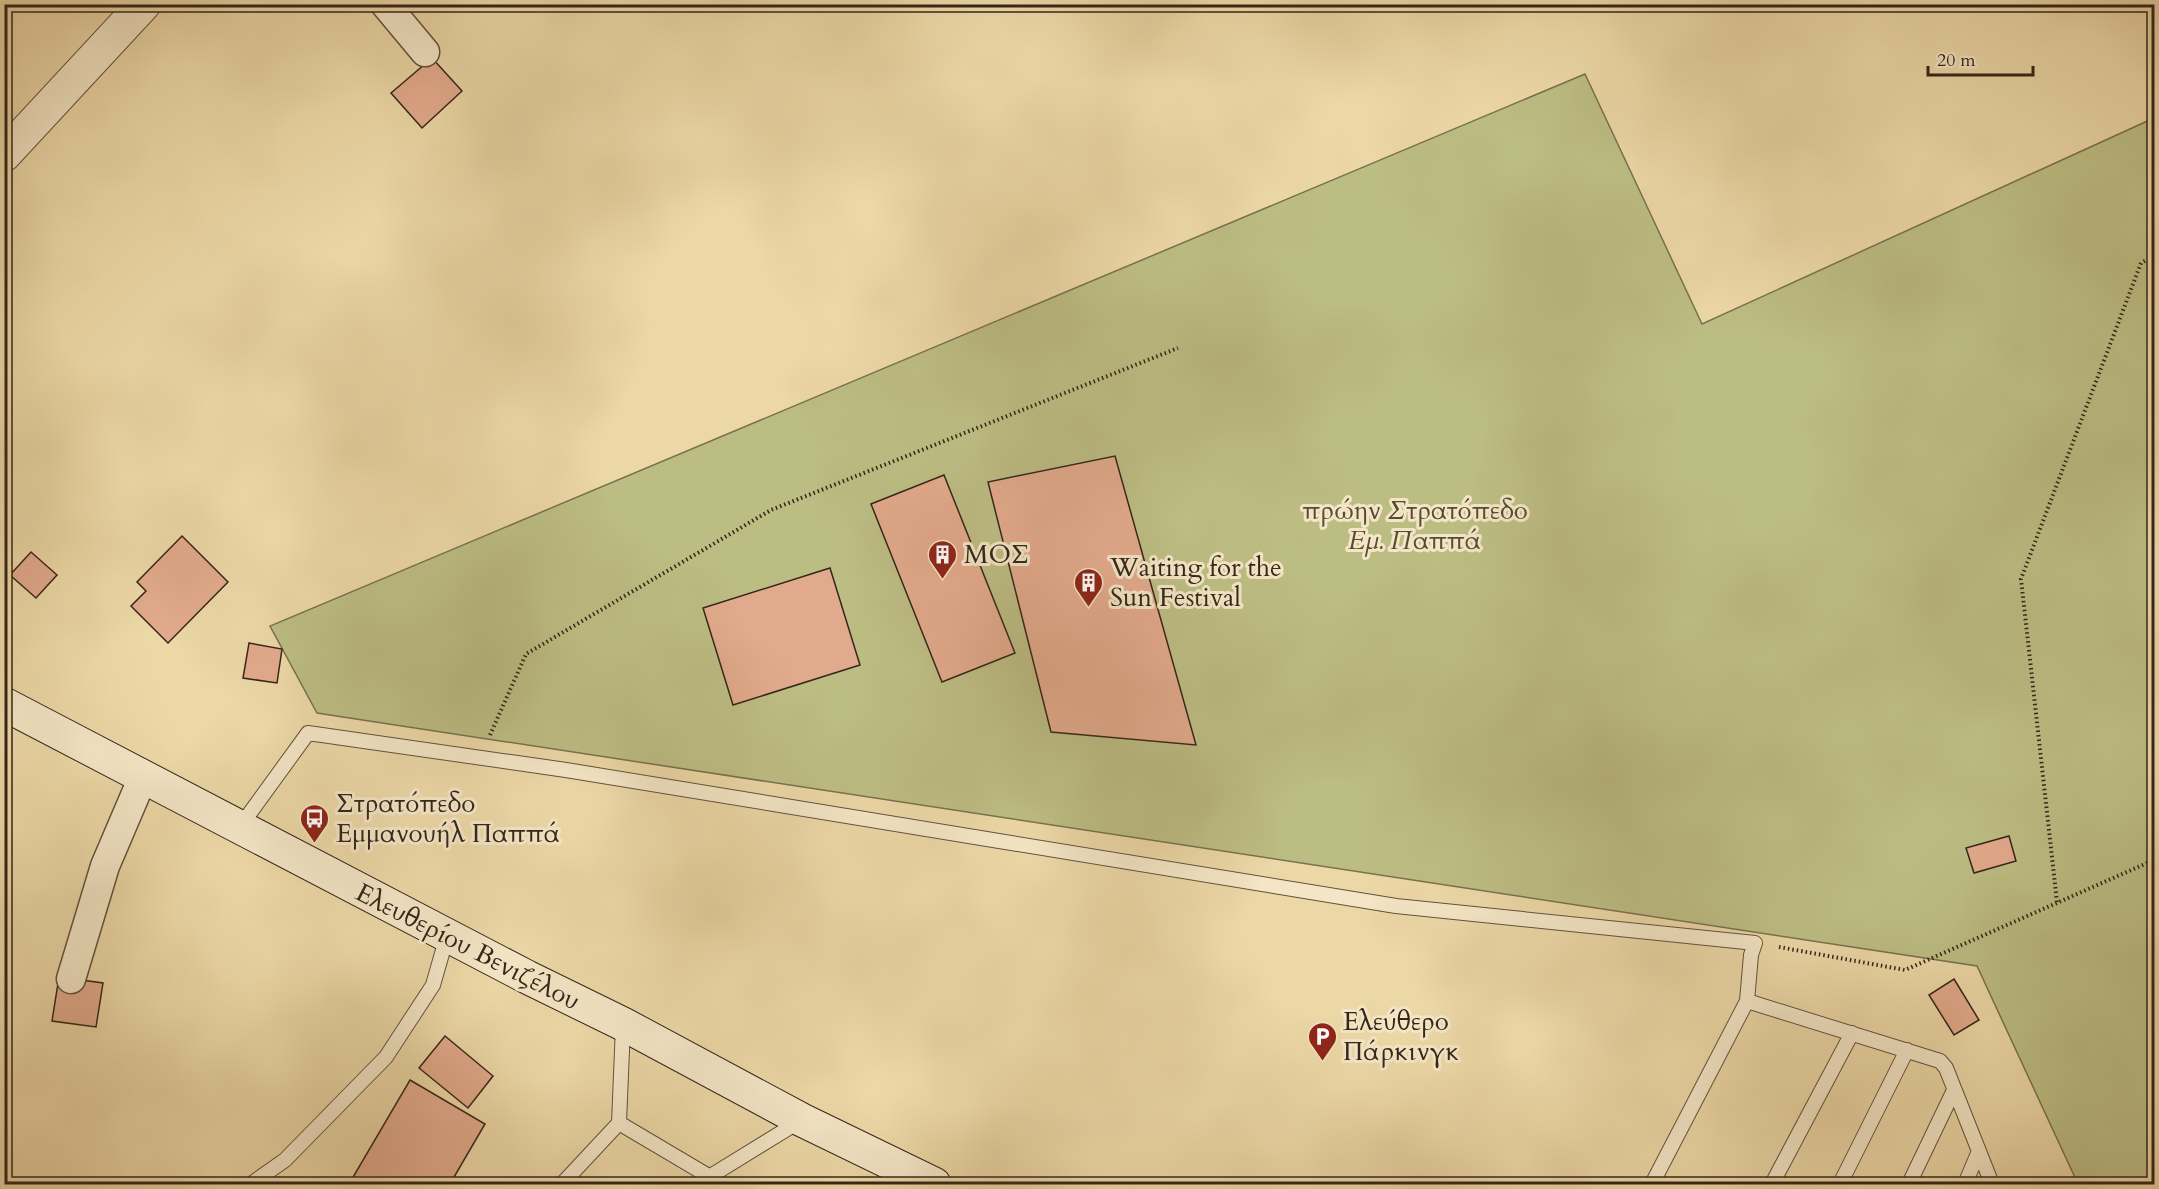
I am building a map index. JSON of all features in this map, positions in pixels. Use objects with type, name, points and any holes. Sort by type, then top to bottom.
[{"type":"main road","points":[[4,155],[144,4]]},
{"type":"main road","name":"Ελευθερίου Βενιζέλου","points":[[4,704],[447,936],[934,1185]]},
{"type":"street","points":[[385,4],[424,52]]},
{"type":"street","points":[[71,979],[105,866],[143,777]]},
{"type":"lane","points":[[239,828],[308,733],[566,770],[1396,906],[1755,943],[1751,955],[1747,1001],[1652,1185]]},
{"type":"lane","points":[[251,1185],[285,1160],[386,1057],[433,984],[447,936]]},
{"type":"lane","points":[[1747,1001],[1940,1061],[1946,1068],[1992,1185]]},
{"type":"lane","points":[[562,1185],[619,1123],[623,1024]]},
{"type":"lane","points":[[1772,1185],[1852,1033]]},
{"type":"lane","points":[[1840,1185],[1907,1050]]},
{"type":"lane","points":[[1909,1185],[1954,1090]]},
{"type":"lane","points":[[709,1177],[802,1119]]},
{"type":"lane","points":[[619,1123],[722,1185]]},
{"type":"lane","points":[[1965,1185],[1979,1151]]},
{"type":"path","points":[[2057,902],[2021,579],[2141,263],[2154,256]]},
{"type":"path","points":[[480,758],[526,654],[771,510],[1178,348]]},
{"type":"path","points":[[1755,943],[1905,970],[2154,860]]},
{"type":"green space","name":"πρώην Στρατόπεδο Εμ. Παππά","points":[[1585,74],[1702,324],[2154,118],[2154,1184],[2078,1184],[1977,966],[317,713],[270,626]]},
{"type":"building","points":[[432,58],[462,91],[422,128],[391,93]]},
{"type":"building","name":"Waiting for the Sun Festival","points":[[1115,456],[1196,745],[1051,732],[988,482]]},
{"type":"building","name":"ΜΟΣ","points":[[944,475],[1015,653],[942,682],[871,504]]},
{"type":"building","points":[[182,536],[228,582],[168,643],[131,606],[146,591],[137,582]]},
{"type":"building","points":[[31,552],[57,575],[36,598],[10,575]]},
{"type":"building","points":[[830,568],[860,665],[733,705],[703,608]]},
{"type":"building","points":[[249,643],[282,649],[277,683],[243,678]]},
{"type":"building","points":[[2009,836],[2016,861],[1974,873],[1966,848]]},
{"type":"building","points":[[59,977],[103,983],[96,1027],[52,1021]]},
{"type":"building","points":[[1954,979],[1979,1020],[1954,1035],[1929,995]]},
{"type":"building","points":[[445,1036],[493,1076],[468,1108],[419,1068]]},
{"type":"building","points":[[410,1080],[485,1124],[450,1184],[349,1184]]},
{"type":"place","name":"ΜΟΣ","points":[[943,580]]},
{"type":"place","name":"Waiting for the Sun Festival","points":[[1089,608]]},
{"type":"place","name":"Στρατόπεδο Εμμανουήλ Παππά","points":[[315,844]]},
{"type":"place","name":"Ελεύθερο Πάρκινγκ","points":[[1322,1062]]}]
